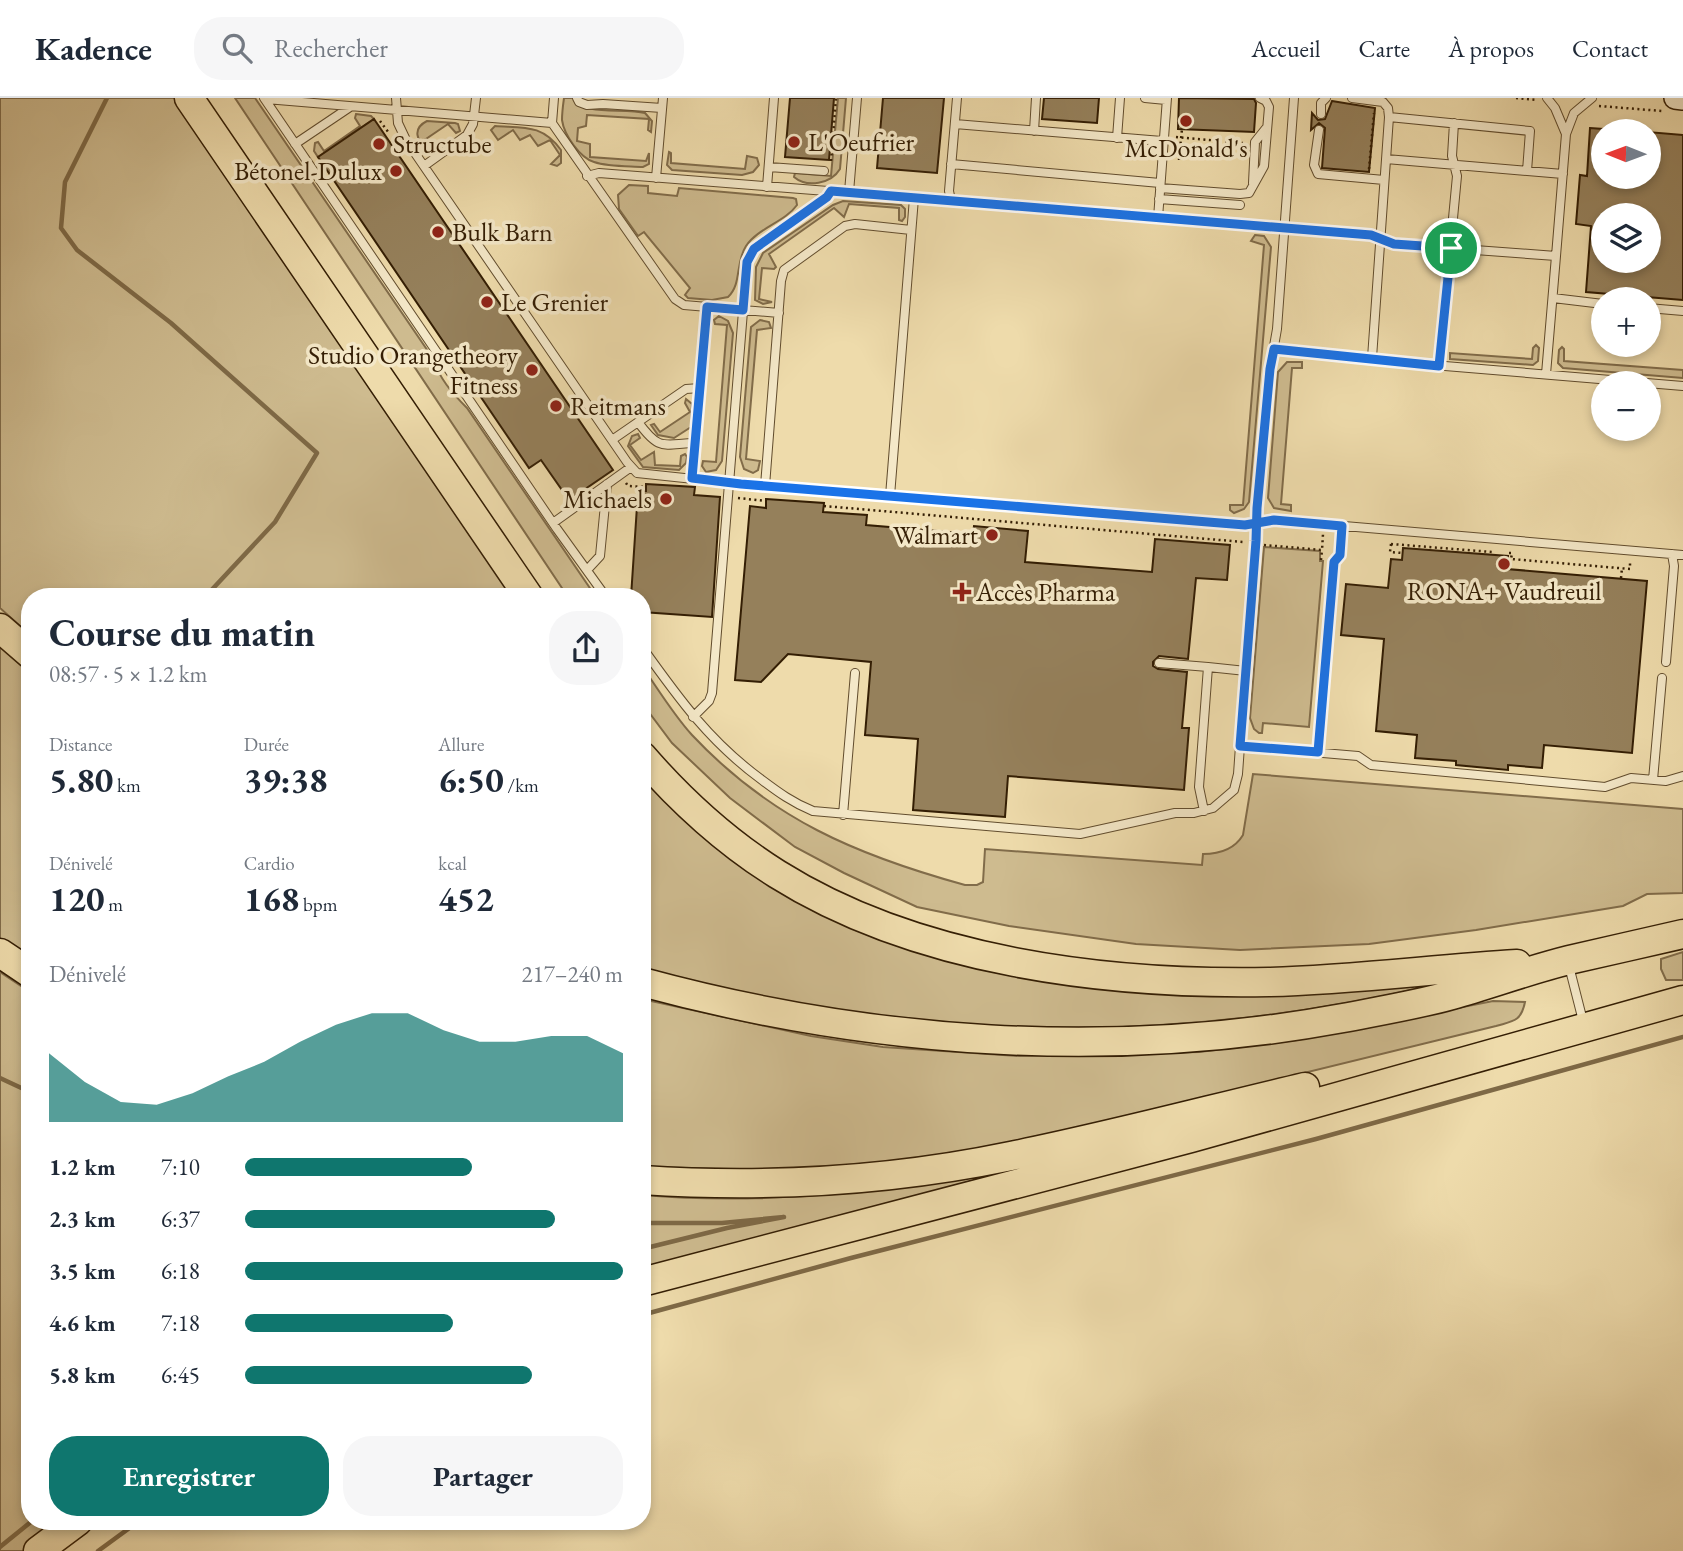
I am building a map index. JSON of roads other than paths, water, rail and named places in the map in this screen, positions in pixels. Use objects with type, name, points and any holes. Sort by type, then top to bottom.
[{"type":"highway","points":[[189,98],[523,588]]},
{"type":"highway","points":[[0,628],[21,646]]},
{"type":"highway","points":[[651,766],[722,835],[796,885],[880,924],[916,937],[992,956],[1088,972],[1226,981],[1302,980],[1568,961]]},
{"type":"highway","points":[[651,984],[760,1010],[869,1028],[971,1038],[1091,1042],[1206,1036],[1329,1020],[1428,1001],[1568,961],[1683,934]]},
{"type":"highway","points":[[0,953],[21,967]]},
{"type":"highway","points":[[651,1280],[1191,1138],[1683,998]]},
{"type":"highway","points":[[651,1180],[724,1183],[814,1181],[923,1171],[1010,1157],[1584,1024]]},
{"type":"highway","points":[[38,1551],[66,1530]]},
{"type":"lane","points":[[265,98],[552,123]]},
{"type":"lane","points":[[265,98],[600,588]]},
{"type":"lane","points":[[396,98],[401,132],[631,467],[642,474],[1232,524],[1274,520],[1683,555]]},
{"type":"lane","points":[[424,166],[467,135],[474,117],[476,98]]},
{"type":"lane","points":[[554,98],[552,123],[675,299],[684,305],[779,313]]},
{"type":"lane","points":[[577,98],[579,102],[587,105],[662,108]]},
{"type":"lane","points":[[656,178],[663,98]]},
{"type":"lane","points":[[767,187],[774,98]]},
{"type":"lane","points":[[849,192],[857,98]]},
{"type":"lane","points":[[951,201],[949,191],[957,98]]},
{"type":"lane","points":[[1034,131],[1037,98]]},
{"type":"lane","points":[[1116,138],[1120,98]]},
{"type":"lane","points":[[1144,98],[1166,99],[1158,218]]},
{"type":"lane","points":[[951,164],[1247,194],[1264,166],[1268,104],[1259,98]]},
{"type":"lane","points":[[651,659],[693,717],[734,760],[788,799],[813,811],[1080,834],[1175,813],[1204,811],[1220,803],[1234,790],[1238,780],[1294,98]]},
{"type":"lane","points":[[1321,114],[1321,103],[1326,98]]},
{"type":"lane","points":[[1352,98],[1383,102],[1388,108],[1389,117],[1372,358]]},
{"type":"lane","points":[[1543,99],[1555,108],[1566,134]]},
{"type":"lane","points":[[1546,374],[1566,134],[1574,113],[1594,102]]},
{"type":"lane","points":[[295,144],[351,106]]},
{"type":"lane","points":[[1389,117],[1530,131],[1527,171]]},
{"type":"lane","points":[[1439,366],[1457,176],[1452,156],[1454,123]]},
{"type":"lane","points":[[955,124],[1162,141]]},
{"type":"lane","points":[[1319,130],[1314,165],[1318,174],[1384,180]]},
{"type":"lane","points":[[1385,159],[1563,174]]},
{"type":"lane","points":[[769,167],[827,171]]},
{"type":"lane","points":[[587,176],[595,173],[849,192],[1371,235],[1394,244],[1556,256]]},
{"type":"lane","points":[[693,717],[709,701],[712,694],[747,262],[754,249],[827,197],[831,191]]},
{"type":"lane","points":[[890,496],[914,198]]},
{"type":"lane","points":[[1159,199],[1240,205]]},
{"type":"lane","points":[[765,486],[782,275],[786,267],[845,226],[855,224],[911,230]]},
{"type":"lane","points":[[1553,298],[1591,303]]},
{"type":"lane","points":[[692,478],[707,307]]},
{"type":"lane","points":[[1661,309],[1683,311]]},
{"type":"lane","points":[[1274,349],[1683,386]]},
{"type":"lane","points":[[612,440],[686,389],[700,388]]},
{"type":"lane","points":[[638,422],[649,437],[660,445],[695,443]]},
{"type":"lane","points":[[553,523],[631,467]]},
{"type":"lane","points":[[587,570],[600,556],[607,484]]},
{"type":"lane","points":[[1318,752],[1334,562],[1340,555],[1342,526]]},
{"type":"lane","points":[[1665,662],[1674,566],[1672,554]]},
{"type":"lane","points":[[1159,663],[1246,671]]},
{"type":"lane","points":[[1204,811],[1199,786],[1208,667]]},
{"type":"lane","points":[[844,815],[855,673]]},
{"type":"lane","points":[[1653,780],[1662,678]]},
{"type":"lane","points":[[1240,746],[1359,755],[1371,765],[1605,786],[1631,778],[1667,781],[1683,776]]},
{"type":"lane","points":[[1568,961],[1584,1024]]},
{"type":"waterway","points":[[107,98],[65,182],[61,228],[77,250],[171,323],[317,453],[275,522],[213,588]]},
{"type":"waterway","points":[[651,1313],[851,1258],[1316,1139],[1683,1037]]},
{"type":"waterway","points":[[0,1078],[21,1088]]},
{"type":"waterway","points":[[651,1223],[722,1223],[784,1217],[651,1247]]},
{"type":"waterway","points":[[0,1547],[21,1530]]},
{"type":"waterway","points":[[98,1551],[127,1530]]},
{"type":"place","name":"McDonald's","points":[[1186,121]]},
{"type":"place","name":"L'Oeufrier","points":[[794,142]]},
{"type":"place","name":"Structube","points":[[379,144]]},
{"type":"place","name":"Bétonel-Dulux","points":[[396,171]]},
{"type":"place","name":"Bulk Barn","points":[[438,232]]},
{"type":"place","name":"Le Grenier","points":[[487,302]]},
{"type":"place","name":"Studio Orangetheory Fitness","points":[[532,370]]},
{"type":"place","name":"Reitmans","points":[[556,406]]},
{"type":"place","name":"Michaels","points":[[666,499]]},
{"type":"place","name":"Walmart","points":[[992,535]]},
{"type":"place","name":"RONA+ Vaudreuil","points":[[1504,564]]},
{"type":"place","name":"Accès Pharma","points":[[962,592]]}]
